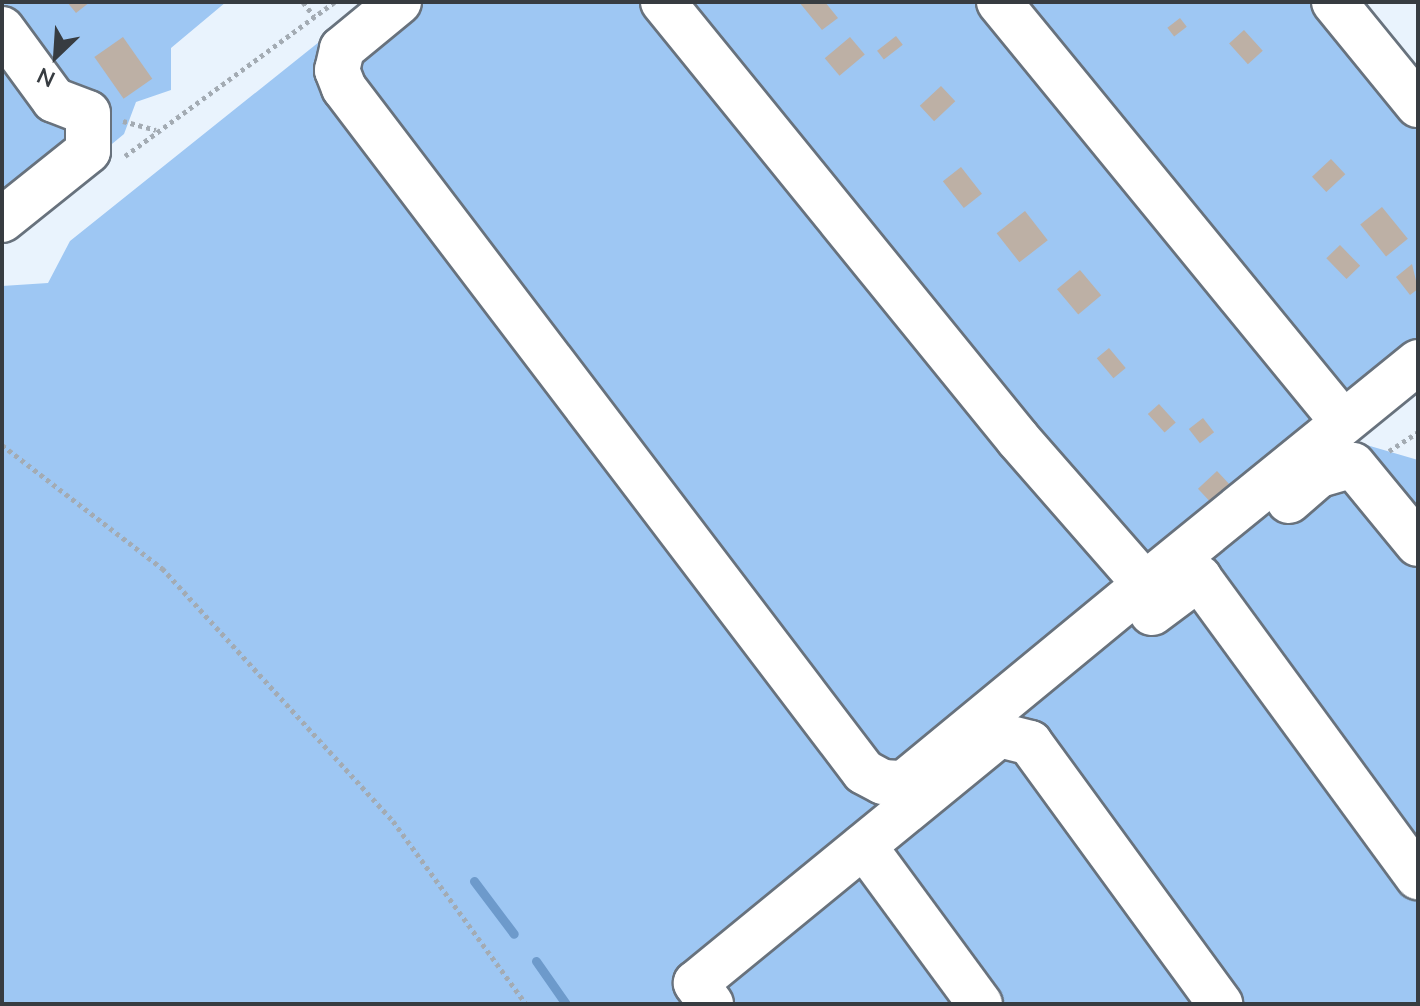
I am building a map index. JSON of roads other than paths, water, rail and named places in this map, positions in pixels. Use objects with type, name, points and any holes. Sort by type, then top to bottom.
[{"type":"lane","points":[[399,2],[342,49],[337,70],[344,88],[864,772],[883,782],[904,783],[1418,362]]},
{"type":"lane","points":[[663,2],[1018,439],[1145,584]]},
{"type":"lane","points":[[999,2],[1343,422]]},
{"type":"lane","points":[[1334,2],[1418,105]]},
{"type":"lane","points":[[2,29],[54,100],[88,113],[88,151],[2,220]]},
{"type":"lane","points":[[1018,740],[1027,705],[1199,578],[1319,475],[1336,466],[1353,465],[1418,544]]},
{"type":"lane","points":[[1199,578],[1418,877]]},
{"type":"lane","points":[[711,1004],[696,983],[999,735],[1030,743],[1220,1004]]},
{"type":"lane","points":[[864,846],[980,1004]]},
{"type":"waterway","points":[[474,881],[514,934]]},
{"type":"waterway","points":[[536,961],[566,1004]]}]
